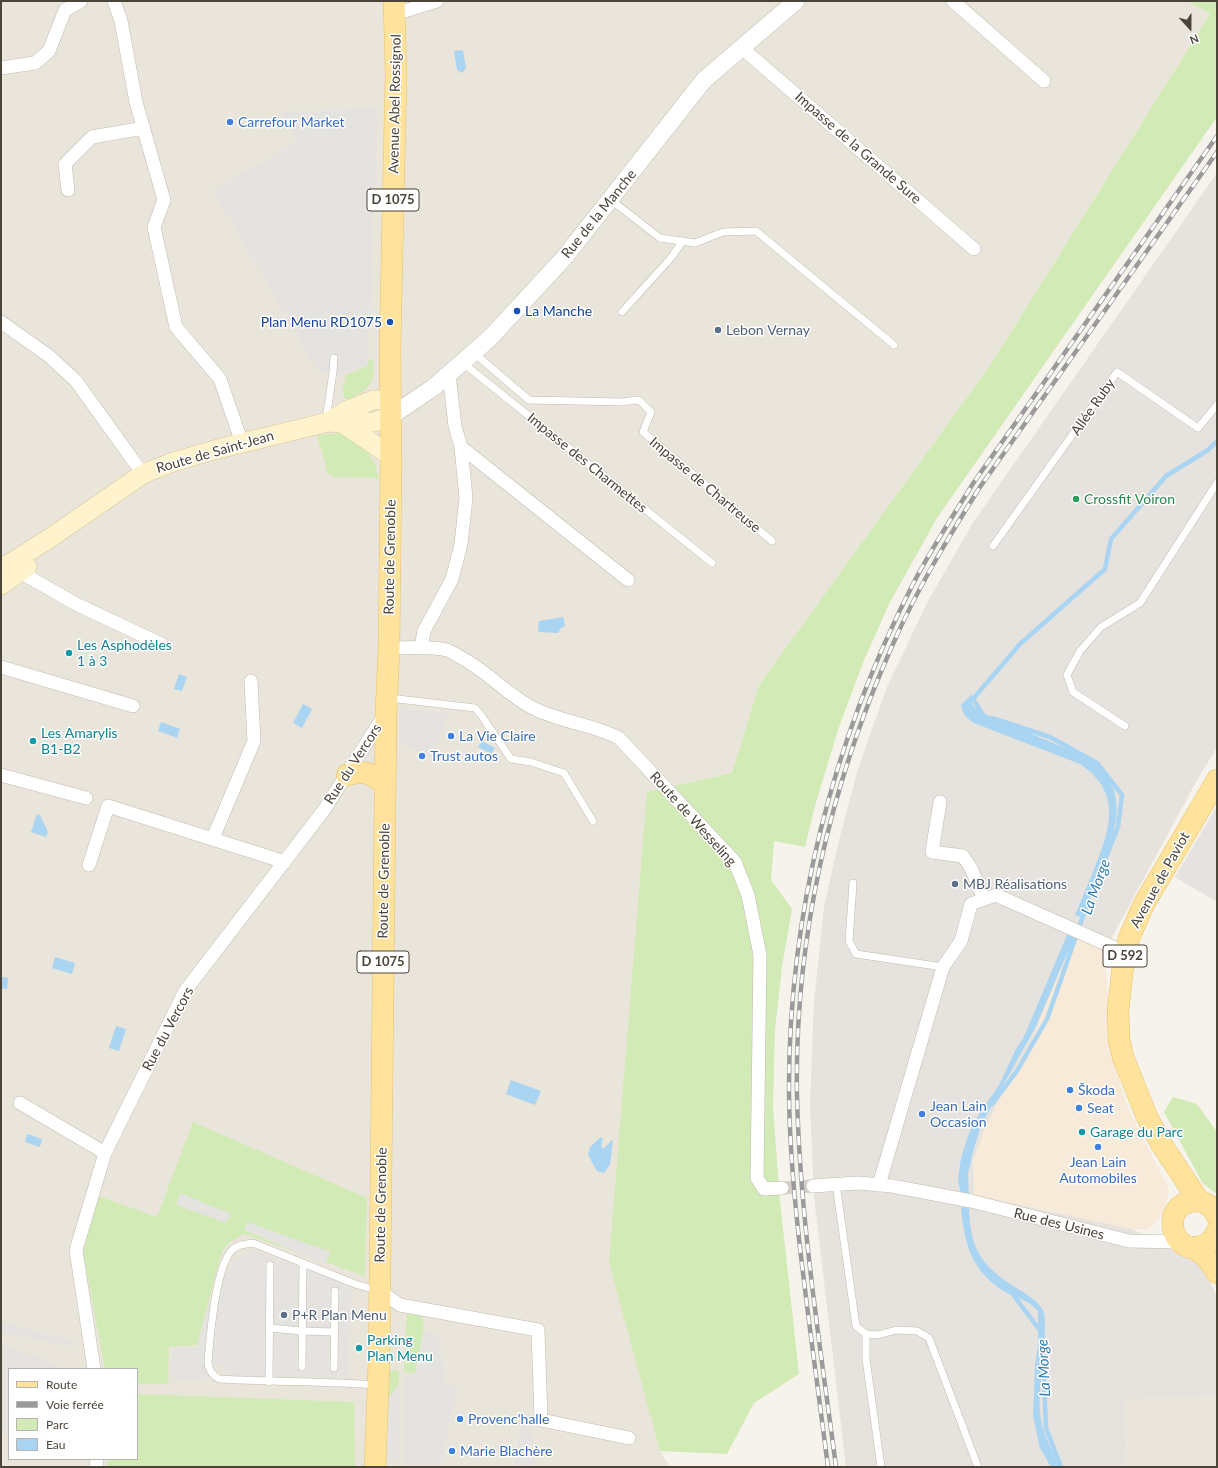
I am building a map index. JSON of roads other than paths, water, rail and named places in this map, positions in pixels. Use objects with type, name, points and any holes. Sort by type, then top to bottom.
[{"type":"main road","name":"Avenue Abel Rossignol","points":[[391,408],[390,335],[396,73],[395,8]]},
{"type":"main road","name":"Route de Saint-Jean","points":[[1,569],[19,565],[25,569],[50,538],[143,474],[173,462],[242,443],[332,423],[348,410],[373,400],[391,408]]},
{"type":"main road","name":"Route de Grenoble","points":[[375,1467],[380,1291],[385,756],[389,648],[391,408]]},
{"type":"main road","points":[[332,423],[391,456]]},
{"type":"main road","name":"Route de Saint-Jean","points":[[1,585],[19,565]]},
{"type":"main road","points":[[350,771],[385,756]]},
{"type":"main road","points":[[350,771],[367,772],[375,776],[385,785]]},
{"type":"main road","name":"Avenue de Paviot","points":[[1199,1201],[1162,1145],[1147,1118],[1123,1057],[1119,1039],[1118,1011],[1123,966],[1129,938],[1144,904],[1217,780]]},
{"type":"main road","name":"Avenue de Paviot","points":[[1162,1145],[1175,1186],[1175,1215]]},
{"type":"main road","points":[[1187,1245],[1200,1247],[1212,1240],[1217,1230],[1210,1206],[1199,1201],[1183,1205],[1175,1215],[1174,1232],[1187,1245],[1207,1258],[1217,1273]]},
{"type":"street","points":[[1,68],[35,64],[49,51],[65,10],[81,1]]},
{"type":"street","points":[[114,1],[121,21],[136,102],[164,200],[154,227],[176,327],[220,379],[242,443]]},
{"type":"street","points":[[395,8],[437,1]]},
{"type":"street","name":"Rue de la Manche","points":[[391,408],[434,387],[468,358],[517,311],[564,258],[611,200],[704,80],[796,1]]},
{"type":"street","points":[[953,1],[1044,81]]},
{"type":"street","name":"Impasse de la Grande Sure","points":[[742,48],[974,249]]},
{"type":"street","points":[[68,190],[65,164],[92,137],[144,128]]},
{"type":"street","points":[[1,322],[49,356],[76,381],[143,474]]},
{"type":"street","points":[[421,648],[424,631],[452,579],[461,544],[466,498],[461,447],[455,426],[449,374]]},
{"type":"street","points":[[461,447],[628,580]]},
{"type":"street","points":[[19,565],[76,604],[161,644]]},
{"type":"street","name":"Route de Wesseling","points":[[389,648],[447,650],[475,665],[511,694],[534,708],[560,718],[605,731],[619,738],[735,862],[748,896],[760,955],[757,1178],[764,1189],[782,1188]]},
{"type":"street","points":[[1,667],[133,706]]},
{"type":"street","points":[[213,838],[254,740],[252,680]]},
{"type":"street","name":"Rue du Vercors","points":[[94,1368],[76,1250],[105,1153],[185,991],[324,810],[350,771],[386,705]]},
{"type":"street","points":[[1,775],[86,798]]},
{"type":"street","points":[[940,802],[932,852],[963,856],[971,868],[984,898]]},
{"type":"street","points":[[89,865],[108,806],[213,838],[284,862]]},
{"type":"street","points":[[813,1186],[858,1183],[880,1184],[943,967],[961,941],[971,904],[996,894],[1126,953]]},
{"type":"street","points":[[20,1102],[105,1153]]},
{"type":"street","name":"Rue des Usines","points":[[880,1184],[965,1200],[1129,1241],[1147,1241],[1187,1245]]},
{"type":"street","points":[[1147,1241],[1157,1235],[1175,1215]]},
{"type":"street","points":[[380,1291],[400,1305],[538,1330],[541,1420],[629,1438]]},
{"type":"lane","points":[[611,200],[660,238],[695,243],[723,232],[756,232],[894,345]]},
{"type":"lane","points":[[622,312],[670,259],[683,241]]},
{"type":"lane","points":[[332,423],[334,358]]},
{"type":"lane","name":"Impasse de Chartreuse","points":[[468,358],[529,400],[621,402],[639,400],[651,412],[643,432],[772,541]]},
{"type":"lane","name":"Impasse des Charmettes","points":[[468,358],[712,563]]},
{"type":"lane","name":"Allée Ruby","points":[[994,546],[1118,372],[1198,428],[1217,405]]},
{"type":"lane","points":[[1125,726],[1073,692],[1067,675],[1080,651],[1102,627],[1140,603],[1217,483]]},
{"type":"lane","points":[[386,705],[474,708],[481,715],[511,759],[531,762],[564,773],[593,821]]},
{"type":"lane","points":[[853,883],[849,941],[856,954],[943,967]]},
{"type":"lane","points":[[836,1184],[856,1326],[866,1334],[878,1335],[896,1330],[917,1331],[929,1338],[978,1467]]},
{"type":"lane","points":[[378,1385],[218,1379],[212,1375],[208,1368],[211,1326],[224,1262],[233,1249],[241,1244],[254,1243],[356,1284],[380,1291]]},
{"type":"lane","points":[[302,1367],[303,1263]]},
{"type":"lane","points":[[269,1382],[270,1265]]},
{"type":"lane","points":[[334,1368],[335,1291]]},
{"type":"lane","points":[[270,1328],[335,1332]]},
{"type":"lane","points":[[866,1334],[866,1359],[881,1467]]},
{"type":"water","points":[[463,50],[466,68],[462,73],[457,70],[454,51]]},
{"type":"water","points":[[563,617],[565,626],[561,628],[558,633],[538,632],[539,621]]},
{"type":"water","points":[[179,674],[187,677],[182,691],[174,689]]},
{"type":"water","points":[[972,694],[972,704],[978,711],[1079,754],[1095,765],[1107,777],[1113,790],[1116,803],[1114,833],[1083,918],[1075,915],[1101,852],[1108,824],[1109,811],[1107,798],[1102,786],[1093,775],[1080,764],[974,723],[965,716],[961,705]]},
{"type":"water","points":[[303,704],[312,709],[302,728],[293,723]]},
{"type":"water","points":[[161,722],[180,729],[177,738],[158,731]]},
{"type":"water","points":[[482,741],[495,748],[491,754],[478,747]]},
{"type":"water","points":[[37,814],[40,815],[48,832],[46,837],[31,832]]},
{"type":"water","points":[[1070,928],[1077,931],[1035,1028],[981,1125],[968,1174],[969,1197],[961,1195],[958,1180],[961,1158],[969,1133],[978,1116],[999,1085],[1016,1049],[1023,1039]]},
{"type":"water","points":[[55,957],[75,963],[72,974],[52,968]]},
{"type":"water","points":[[1,977],[8,978],[7,989],[1,988]]},
{"type":"water","points":[[116,1026],[126,1029],[119,1051],[109,1048]]},
{"type":"water","points":[[511,1080],[541,1091],[535,1105],[506,1094]]},
{"type":"water","points":[[27,1134],[42,1139],[40,1147],[25,1142]]},
{"type":"water","points":[[601,1137],[603,1139],[601,1146],[603,1149],[612,1140],[613,1141],[610,1165],[604,1173],[597,1171],[588,1155],[590,1147]]},
{"type":"water","points":[[961,1207],[969,1208],[973,1237],[982,1259],[999,1276],[1035,1301],[1044,1313],[1044,1352],[1040,1391],[1040,1410],[1045,1433],[1060,1467],[1051,1467],[1040,1448],[1033,1416],[1035,1365],[1038,1346],[1038,1311],[1027,1302],[1007,1293],[995,1285],[978,1267],[968,1245],[962,1220]]},
{"type":"waterway","name":"La Morge","points":[[985,716],[973,699],[1020,644],[1105,569],[1111,539],[1166,476],[1208,450],[1217,441]]},
{"type":"waterway","name":"La Morge","points":[[992,718],[1050,737],[1097,763],[1122,795],[1118,827],[1095,885]]},
{"type":"waterway","name":"La Morge","points":[[992,1104],[1017,1071],[1047,1019],[1087,905]]},
{"type":"waterway","name":"La Morge","points":[[1012,1293],[1042,1333]]},
{"type":"waterway","name":"La Morge","points":[[1043,1352],[1046,1428],[1061,1467]]},
{"type":"tunnel","points":[[782,1188],[813,1186]]},
{"type":"railway","points":[[828,1467],[796,1212],[791,1153],[789,1094],[791,1027],[797,961],[806,896],[820,832],[838,768],[859,705],[884,644],[913,584],[935,545],[974,482],[1217,136]]},
{"type":"railway","points":[[836,1467],[806,1235],[797,1096],[798,1038],[802,979],[809,922],[820,864],[834,808],[851,752],[893,644],[912,603],[945,545],[980,487],[1217,152]]},
{"type":"place","name":"Carrefour Market","points":[[230,122]]},
{"type":"place","name":"La Manche","points":[[517,311]]},
{"type":"place","name":"Plan Menu RD1075","points":[[390,322]]},
{"type":"place","name":"Lebon Vernay","points":[[718,330]]},
{"type":"place","name":"Crossfit Voiron","points":[[1076,499]]},
{"type":"place","name":"Les Asphodèles 1 à 3","points":[[69,653]]},
{"type":"place","name":"La Vie Claire","points":[[451,736]]},
{"type":"place","name":"Les Amarylis B1-B2","points":[[33,741]]},
{"type":"place","name":"Trust autos","points":[[422,756]]},
{"type":"place","name":"MBJ Réalisations","points":[[955,884]]},
{"type":"place","name":"Škoda","points":[[1070,1090]]},
{"type":"place","name":"Seat","points":[[1079,1108]]},
{"type":"place","name":"Jean Lain Occasion","points":[[922,1114]]},
{"type":"place","name":"Garage du Parc","points":[[1082,1132]]},
{"type":"place","name":"Jean Lain Automobiles","points":[[1098,1147]]},
{"type":"place","name":"P+R Plan Menu","points":[[284,1315]]},
{"type":"place","name":"Parking Plan Menu","points":[[359,1348]]},
{"type":"place","name":"Provenc'halle","points":[[460,1419]]},
{"type":"place","name":"Marie Blachère","points":[[452,1451]]}]
